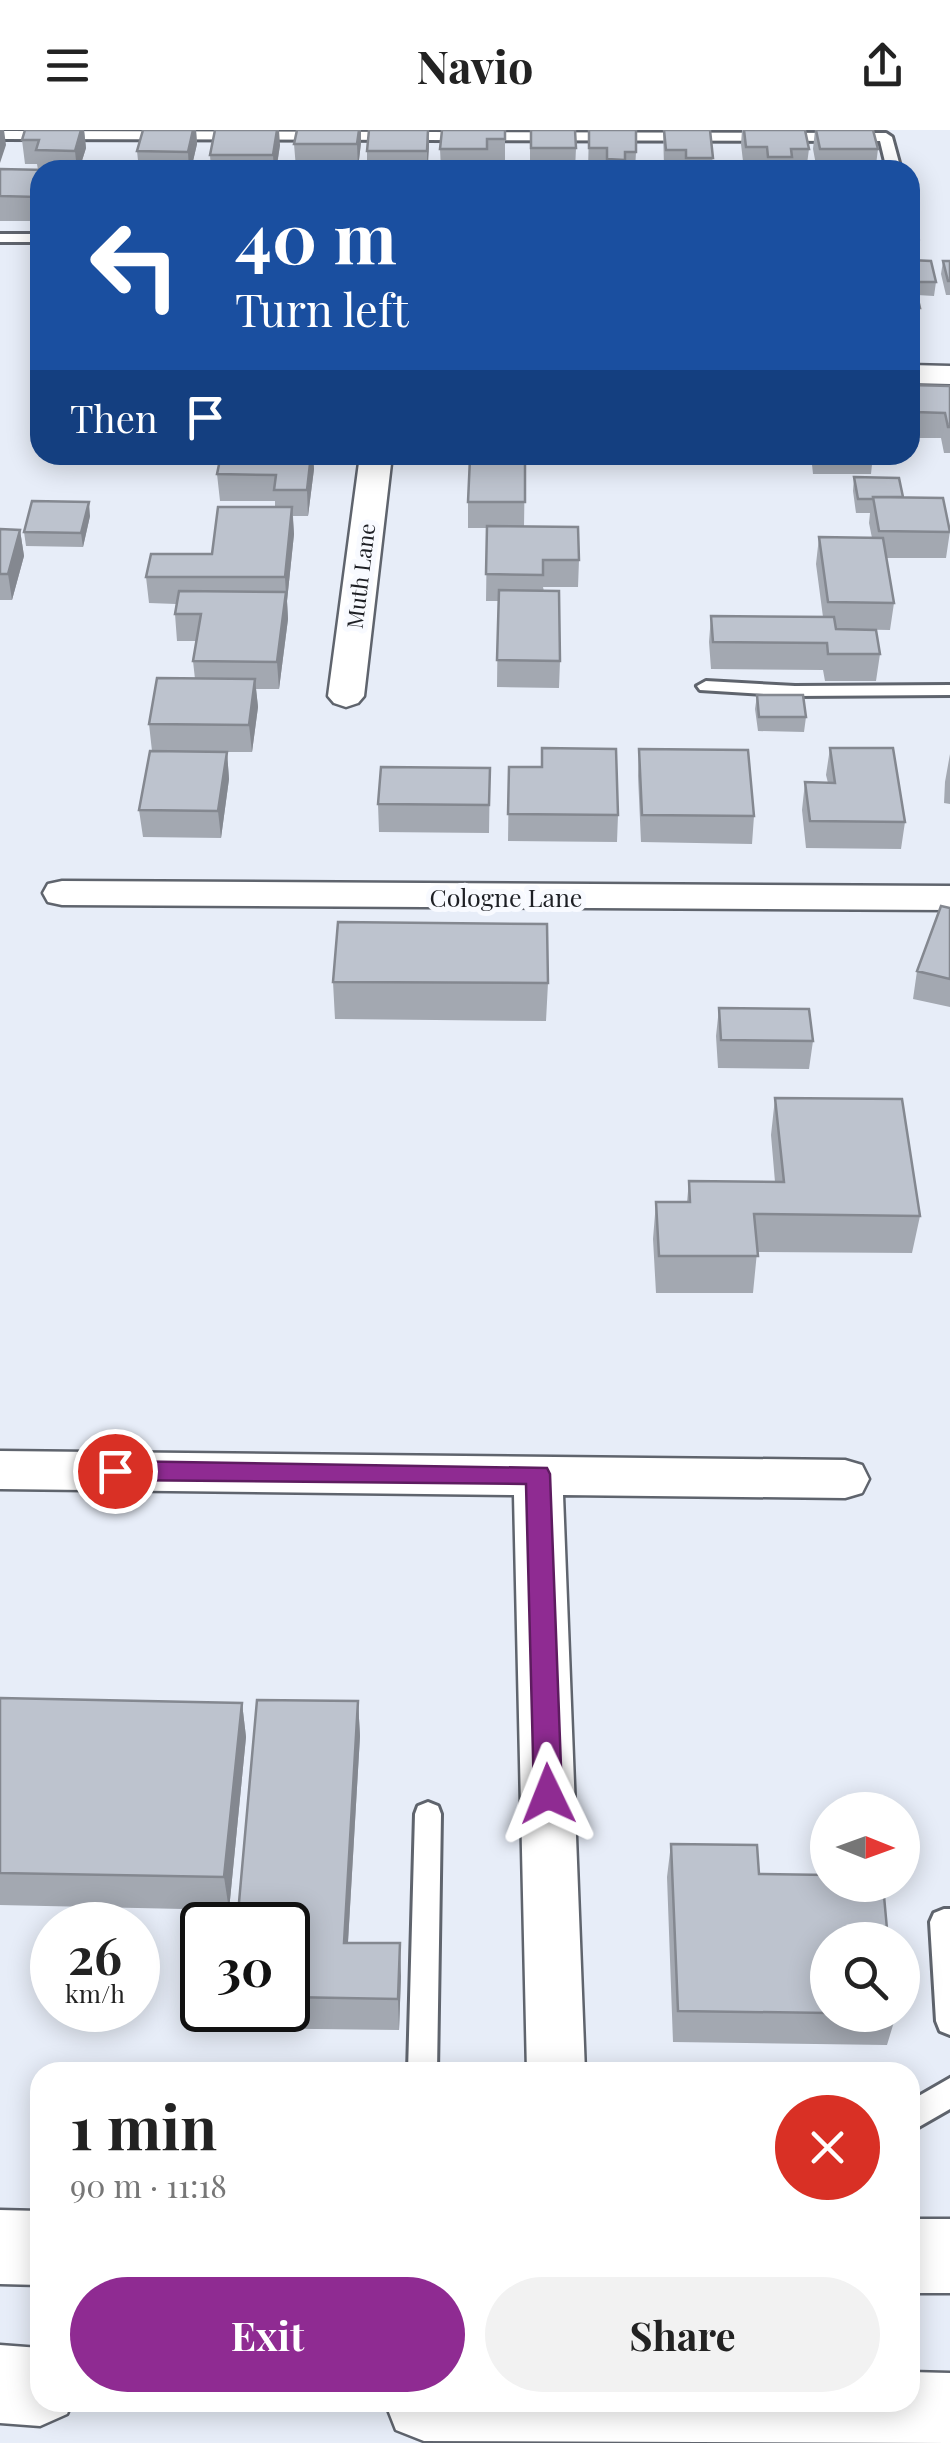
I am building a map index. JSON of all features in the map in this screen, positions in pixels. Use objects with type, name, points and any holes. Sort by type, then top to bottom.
[{"type":"main road","points":[[0,2248],[30,2248]]},
{"type":"main road","points":[[920,2256],[950,2256]]},
{"type":"main road","points":[[0,2384],[30,2386]]},
{"type":"main road","points":[[485,2412],[565,2425],[950,2412]]},
{"type":"street","points":[[920,374],[950,375]]},
{"type":"street","name":"Muth Lane","points":[[346,696],[375,465]]},
{"type":"street","name":"Cologne Lane","points":[[62,893],[950,898]]},
{"type":"street","points":[[0,1470],[845,1479]]},
{"type":"street","points":[[538,1474],[556,2062]]},
{"type":"lane","points":[[0,134],[886,136],[892,160]]},
{"type":"lane","points":[[0,238],[30,238]]},
{"type":"lane","points":[[706,686],[950,690]]},
{"type":"lane","points":[[422,2062],[428,1814]]},
{"type":"lane","points":[[950,1922],[944,1922],[950,2020]]},
{"type":"lane","points":[[920,2112],[950,2092]]},
{"type":"building","points":[[25,130],[81,130],[75,151],[36,150],[39,140],[22,140]]},
{"type":"building","points":[[143,130],[193,130],[188,152],[137,151]]},
{"type":"building","points":[[215,130],[277,130],[273,155],[210,155]]},
{"type":"building","points":[[297,130],[359,130],[357,144],[294,144]]},
{"type":"building","points":[[369,130],[428,130],[427,151],[367,151]]},
{"type":"building","points":[[442,130],[505,130],[505,139],[487,139],[487,149],[440,149]]},
{"type":"building","points":[[531,130],[575,130],[576,148],[531,148]]},
{"type":"building","points":[[589,130],[636,130],[636,152],[625,152],[625,160],[607,159],[607,148],[589,148]]},
{"type":"building","points":[[664,130],[710,130],[713,158],[686,158],[686,150],[666,150]]},
{"type":"building","points":[[744,130],[805,130],[809,149],[791,149],[792,157],[768,157],[767,147],[746,147]]},
{"type":"building","points":[[816,130],[873,130],[878,149],[820,149]]},
{"type":"building","points":[[0,169],[30,170],[30,197],[0,196]]},
{"type":"building","points":[[920,260],[931,261],[936,282],[920,282]]},
{"type":"building","points":[[943,261],[950,261],[950,281],[948,281]]},
{"type":"building","points":[[920,385],[950,386],[950,427],[945,413],[920,412]]},
{"type":"building","points":[[219,465],[310,465],[307,490],[274,490],[276,475],[217,474]]},
{"type":"building","points":[[470,465],[525,465],[525,502],[468,502]]},
{"type":"building","points":[[854,477],[899,478],[903,497],[858,499]]},
{"type":"building","points":[[873,497],[943,498],[950,532],[879,531]]},
{"type":"building","points":[[32,501],[89,502],[81,533],[24,532]]},
{"type":"building","points":[[218,507],[292,507],[285,577],[146,577],[151,554],[212,554]]},
{"type":"building","points":[[487,526],[578,527],[579,560],[543,560],[543,575],[486,574]]},
{"type":"building","points":[[0,529],[20,530],[8,574],[0,574]]},
{"type":"building","points":[[819,537],[883,538],[894,603],[828,602]]},
{"type":"building","points":[[499,590],[559,591],[560,661],[497,660]]},
{"type":"building","points":[[179,591],[286,592],[277,662],[193,661],[201,614],[175,614]]},
{"type":"building","points":[[711,616],[834,617],[836,629],[876,630],[880,654],[828,654],[827,643],[713,642]]},
{"type":"building","points":[[157,678],[255,679],[249,725],[149,724]]},
{"type":"building","points":[[757,695],[803,695],[806,717],[759,717]]},
{"type":"building","points":[[542,748],[616,749],[618,815],[508,814],[509,767],[542,767]]},
{"type":"building","points":[[830,748],[893,748],[905,822],[810,821],[805,782],[835,783]]},
{"type":"building","points":[[639,749],[748,750],[754,816],[642,815]]},
{"type":"building","points":[[150,751],[227,752],[218,811],[139,810]]},
{"type":"building","points":[[381,767],[490,768],[489,805],[378,804]]},
{"type":"building","points":[[941,906],[950,908],[950,979],[917,971]]},
{"type":"building","points":[[338,922],[547,924],[548,983],[333,982]]},
{"type":"building","points":[[719,1008],[809,1009],[813,1041],[721,1040]]},
{"type":"building","points":[[775,1098],[902,1099],[920,1216],[754,1214],[758,1256],[659,1256],[656,1202],[690,1202],[689,1181],[784,1182]]},
{"type":"building","points":[[0,1698],[242,1703],[224,1877],[0,1873]]},
{"type":"building","points":[[257,1700],[358,1701],[344,1943],[400,1943],[398,1999],[310,1997],[310,1902],[239,1902]]},
{"type":"building","points":[[671,1844],[757,1845],[759,1874],[810,1875],[810,1902],[885,1902],[886,1922],[810,1922],[810,2013],[678,2011]]},
{"type":"route","points":[[115,1471],[538,1474],[548,1794]]}]
